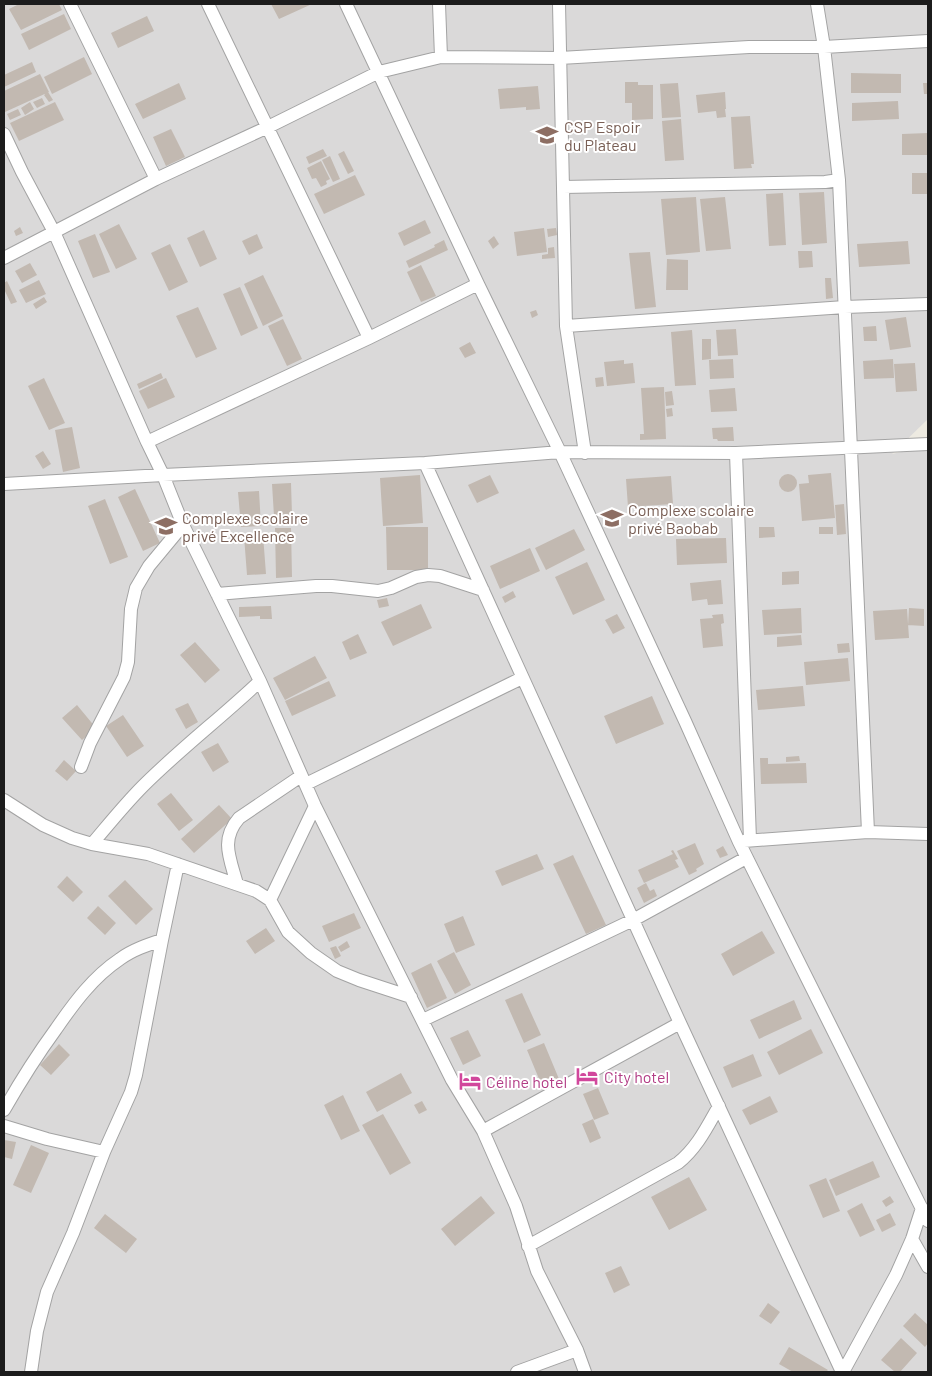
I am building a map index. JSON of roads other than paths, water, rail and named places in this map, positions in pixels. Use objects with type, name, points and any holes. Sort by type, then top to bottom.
[{"type":"street","points":[[70,4],[156,178]]},
{"type":"street","points":[[208,4],[369,338]]},
{"type":"street","points":[[346,4],[478,284],[560,452],[685,721],[744,841]]},
{"type":"street","points":[[439,4],[441,57]]},
{"type":"street","points":[[559,4],[566,326],[585,453]]},
{"type":"street","points":[[817,4],[840,180],[868,832]]},
{"type":"street","points":[[4,258],[156,178],[268,127],[379,72],[441,57],[560,58],[749,47],[824,47],[928,41]]},
{"type":"street","points":[[4,134],[54,232],[163,474],[183,525],[260,681],[303,780],[452,1080],[483,1131],[516,1206],[537,1271],[577,1350],[585,1372]]},
{"type":"street","points":[[563,188],[825,182],[840,180]]},
{"type":"street","points":[[147,442],[369,338],[478,284]]},
{"type":"street","points":[[566,326],[845,307],[928,304]]},
{"type":"street","points":[[4,484],[163,474],[425,463],[560,452],[736,453],[928,444]]},
{"type":"street","points":[[736,453],[744,841],[746,858],[925,1215],[896,1275],[843,1372]]},
{"type":"street","points":[[425,463],[680,1023],[843,1372]]},
{"type":"street","points":[[81,767],[90,743],[124,677],[128,662],[131,609],[136,588],[149,566],[183,525]]},
{"type":"street","points":[[217,594],[316,586],[378,591],[391,588],[416,577],[428,575],[440,576],[483,590]]},
{"type":"street","points":[[237,884],[228,851],[227,839],[232,826],[239,818],[303,780],[522,678]]},
{"type":"street","points":[[92,844],[142,786],[260,681]]},
{"type":"street","points":[[4,800],[43,825],[72,838],[92,844],[148,854],[256,891],[270,900],[288,932],[311,953],[337,971],[411,997]]},
{"type":"street","points":[[270,900],[316,806]]},
{"type":"street","points":[[744,841],[868,832],[928,834]]},
{"type":"street","points":[[423,1020],[633,920],[746,858]]},
{"type":"street","points":[[31,1372],[47,1292],[73,1233],[104,1152],[131,1092],[136,1075],[178,864]]},
{"type":"street","points":[[4,1110],[55,1030],[72,1006],[95,980],[120,959],[162,940]]},
{"type":"street","points":[[483,1131],[680,1023]]},
{"type":"street","points":[[528,1246],[678,1163],[697,1144],[719,1106]]},
{"type":"street","points":[[4,1126],[47,1139],[104,1152]]},
{"type":"street","points":[[912,1239],[928,1267]]},
{"type":"street","points":[[517,1372],[577,1350]]},
{"type":"place","name":"CSP Espoir du Plateau","points":[[547,135]]},
{"type":"place","name":"Complexe scolaire privé Baobab","points":[[612,518]]},
{"type":"place","name":"Complexe scolaire privé Excellence","points":[[166,526]]},
{"type":"place","name":"City hotel","points":[[587,1076]]},
{"type":"place","name":"Céline hotel","points":[[470,1081]]}]
